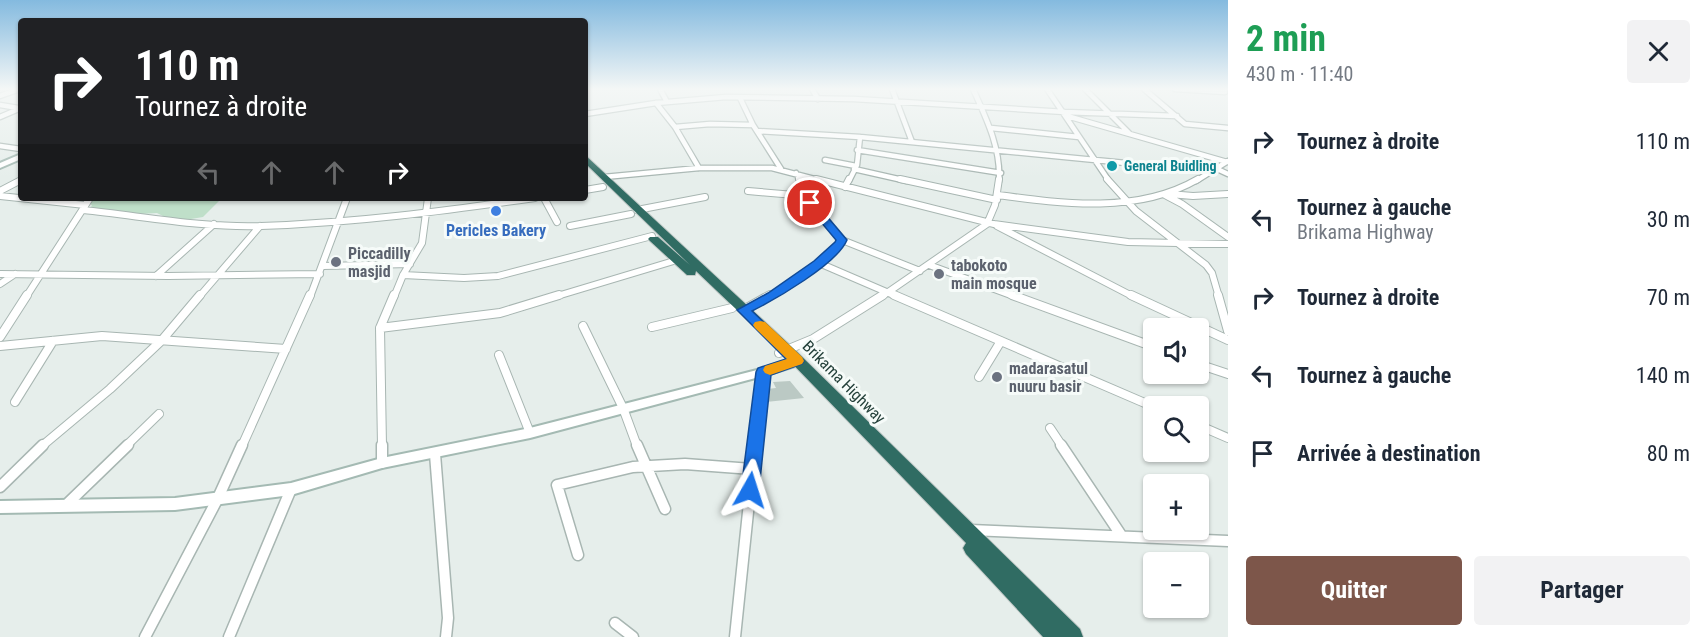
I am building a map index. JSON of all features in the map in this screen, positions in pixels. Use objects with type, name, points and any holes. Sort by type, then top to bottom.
[{"type":"highway","name":"Brikama Highway","points":[[588,162],[603,182]]},
{"type":"highway","name":"Brikama Highway","points":[[588,171],[603,182],[738,309],[968,530],[1072,637]]},
{"type":"highway","name":"Brikama Highway","points":[[634,212],[652,236],[677,260],[738,309]]},
{"type":"highway","name":"Brikama Highway","points":[[788,357],[1057,637]]},
{"type":"street","points":[[668,119],[699,168]]},
{"type":"street","points":[[750,119],[781,169]]},
{"type":"street","points":[[904,119],[912,142]]},
{"type":"street","points":[[0,507],[175,504],[291,489],[382,464],[530,433],[763,372],[991,223],[998,198],[1000,173],[999,151],[987,119]]},
{"type":"street","points":[[1069,119],[1096,162],[1127,202],[1204,263],[1212,273],[1228,333],[1217,335]]},
{"type":"street","points":[[1081,119],[1227,162]]},
{"type":"street","points":[[1116,119],[1131,135]]},
{"type":"street","points":[[1181,119],[1189,125],[1228,128]]},
{"type":"street","points":[[675,127],[710,124],[753,125]]},
{"type":"street","points":[[992,128],[1079,137]]},
{"type":"street","points":[[757,131],[860,137],[1136,165]]},
{"type":"street","points":[[846,187],[855,168],[860,137]]},
{"type":"street","points":[[0,146],[18,149]]},
{"type":"street","points":[[857,150],[1000,173]]},
{"type":"street","points":[[0,166],[18,157]]},
{"type":"street","points":[[825,160],[998,198],[1127,202],[1167,195],[1228,194]]},
{"type":"street","points":[[1167,195],[1227,162]]},
{"type":"street","points":[[588,189],[603,182],[699,168],[758,166],[781,169],[991,223],[1128,242],[1228,244]]},
{"type":"street","points":[[1215,168],[1228,174]]},
{"type":"street","points":[[796,173],[806,196],[842,240],[920,271]]},
{"type":"street","points":[[0,191],[18,182]]},
{"type":"street","points":[[748,191],[806,196]]},
{"type":"street","points":[[1167,195],[1228,237]]},
{"type":"street","points":[[0,196],[18,199]]},
{"type":"street","points":[[570,226],[705,197]]},
{"type":"street","points":[[35,201],[214,224],[260,226],[426,214],[515,201]]},
{"type":"street","points":[[0,338],[88,201]]},
{"type":"street","points":[[145,637],[217,500],[322,270],[346,201]]},
{"type":"street","points":[[382,464],[380,328],[403,275],[422,243],[428,201]]},
{"type":"street","points":[[546,201],[557,222]]},
{"type":"street","points":[[991,223],[1115,288],[1228,340]]},
{"type":"street","points":[[156,276],[214,224]]},
{"type":"street","points":[[0,487],[57,431],[110,389],[162,340],[260,226]]},
{"type":"street","points":[[403,275],[464,278],[498,276],[652,236]]},
{"type":"street","points":[[652,327],[738,309],[772,296],[819,263],[842,240]]},
{"type":"street","points":[[380,328],[500,313],[677,260]]},
{"type":"street","points":[[819,263],[1143,402]]},
{"type":"street","points":[[0,274],[218,276],[410,264]]},
{"type":"street","points":[[929,264],[1143,343]]},
{"type":"street","points":[[0,284],[15,274]]},
{"type":"street","points":[[583,326],[623,408],[645,466],[665,509]]},
{"type":"street","points":[[0,346],[102,336],[286,349]]},
{"type":"street","points":[[15,402],[53,341]]},
{"type":"street","points":[[979,377],[1001,341]]},
{"type":"street","points":[[499,355],[530,433]]},
{"type":"street","points":[[1209,368],[1228,374]]},
{"type":"street","points":[[735,637],[763,372]]},
{"type":"street","points":[[63,507],[159,414]]},
{"type":"street","points":[[1050,428],[1121,535]]},
{"type":"street","points":[[1209,430],[1228,438]]},
{"type":"street","points":[[435,454],[448,618],[446,637]]},
{"type":"street","points":[[578,555],[557,485],[645,466],[684,464],[752,469]]},
{"type":"street","points":[[229,637],[291,489]]},
{"type":"street","points":[[968,530],[1228,541]]},
{"type":"street","points":[[615,622],[633,637]]},
{"type":"green space","points":[[89,201],[219,201],[203,217],[185,220],[165,217],[157,213],[139,214],[88,208],[92,206]]},
{"type":"building","points":[[790,381],[804,398],[766,402],[767,389],[776,388],[773,382]]},
{"type":"slow traffic","points":[[760,325],[797,361],[770,370]]},
{"type":"place","name":"General Buidling","points":[[1112,166]]},
{"type":"place","name":"Pericles Bakery","points":[[496,211]]},
{"type":"place","name":"Piccadilly masjid","points":[[336,262]]},
{"type":"place","name":"tabokoto main mosque","points":[[939,274]]},
{"type":"place","name":"madarasatul nuuru basir","points":[[997,377]]},
{"type":"route","points":[[750,490],[763,372],[797,361],[743,310],[772,296],[819,263],[840,244],[842,240],[810,203]]}]
